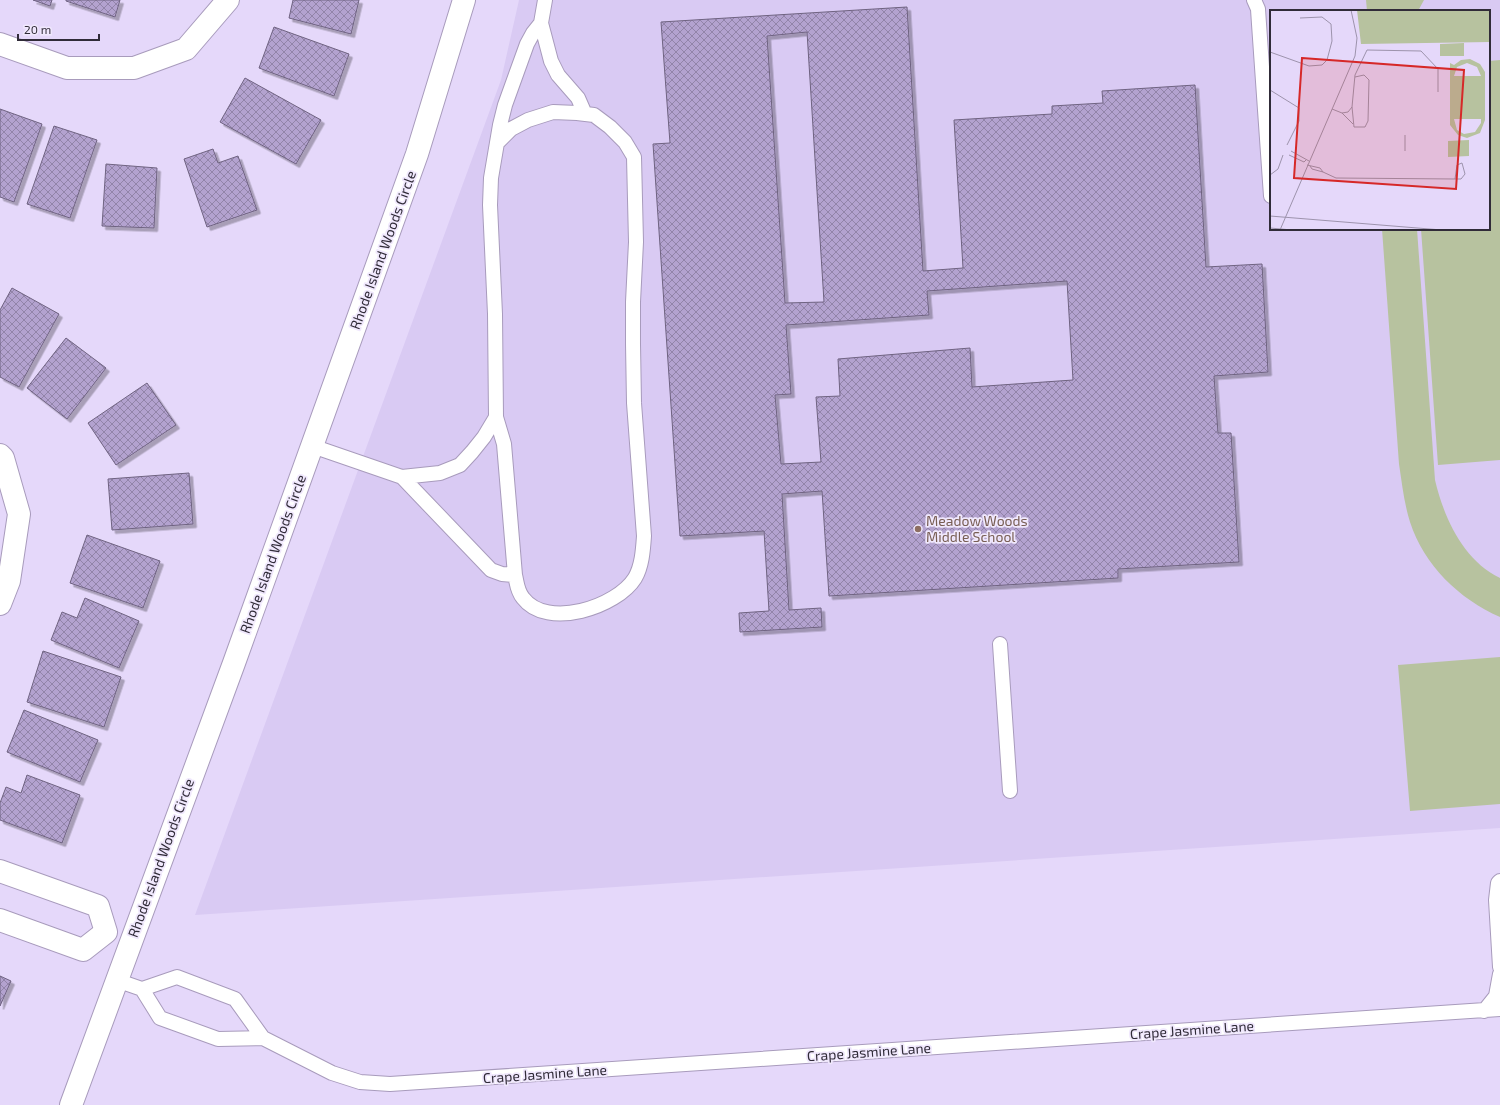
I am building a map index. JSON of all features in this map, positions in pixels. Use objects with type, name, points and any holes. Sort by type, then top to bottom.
[{"type":"street","points":[[0,44],[67,68],[134,68],[186,49],[228,0]]},
{"type":"street","name":"Rhode Island Woods Circle","points":[[71,1105],[234,663],[417,154],[464,0]]},
{"type":"street","points":[[0,456],[3,458],[20,514],[9,581],[0,604]]},
{"type":"street","points":[[0,871],[98,906],[106,932]]},
{"type":"street","points":[[0,920],[84,950],[106,932]]},
{"type":"street","points":[[106,932],[131,941]]},
{"type":"lane","points":[[545,0],[541,23],[551,61],[558,75],[578,98],[586,114]]},
{"type":"lane","points":[[1254,0],[1258,8],[1270,182]]},
{"type":"lane","points":[[498,142],[511,129],[528,120],[553,112],[586,114],[594,115],[610,127],[625,142],[634,157],[636,242],[633,302],[634,403],[644,536],[643,556],[635,578],[621,593],[605,603],[591,609],[557,614],[545,612],[534,607],[523,599],[517,588],[504,444],[496,417],[495,314],[490,205],[491,178],[500,125],[506,105],[527,44],[541,23]]},
{"type":"lane","points":[[312,446],[402,477],[440,473],[460,465],[484,438],[496,417]]},
{"type":"lane","points":[[402,477],[491,570],[502,574],[515,575]]},
{"type":"lane","points":[[1000,644],[1010,791]]},
{"type":"lane","points":[[1500,881],[1498,883],[1496,900],[1500,967]]},
{"type":"lane","points":[[1484,1011],[1496,996],[1500,974]]},
{"type":"lane","name":"Crape Jasmine Lane","points":[[263,1038],[218,1039],[160,1018],[142,989],[177,977],[235,999],[263,1038],[332,1073],[360,1082],[390,1084],[1500,1009]]},
{"type":"lane","points":[[116,980],[142,989]]},
{"type":"shaded area","name":"Meadow Woods Middle School","points":[[519,0],[1500,0],[1500,828],[195,915],[501,80]]},
{"type":"green space","points":[[1366,0],[1424,0],[1419,10],[1367,10]]},
{"type":"green space","points":[[1500,60],[1500,460],[1438,465],[1421,230],[1490,230],[1490,61]]},
{"type":"green space","points":[[1382,230],[1417,230],[1435,480],[1444,509],[1457,536],[1476,560],[1487,570],[1500,578],[1500,617],[1485,610],[1457,590],[1445,579],[1424,552],[1416,538],[1408,515],[1399,464]]},
{"type":"green space","points":[[1500,657],[1500,804],[1410,811],[1398,665]]},
{"type":"building","points":[[33,0],[52,0],[50,6]]},
{"type":"building","points":[[66,0],[120,0],[115,17]]},
{"type":"building","points":[[293,0],[359,0],[351,34],[289,18]]},
{"type":"building","points":[[907,7],[923,271],[963,268],[954,120],[1052,114],[1052,106],[1103,103],[1102,91],[1195,85],[1206,267],[1262,264],[1268,372],[1214,376],[1218,433],[1231,433],[1239,562],[1118,569],[1118,578],[829,596],[822,491],[782,494],[789,610],[821,608],[822,627],[740,632],[739,613],[769,611],[764,531],[680,536],[653,144],[670,143],[661,22]],"holes":[[[807,32],[824,302],[785,303],[767,36]],[[1067,281],[1073,380],[972,387],[970,348],[838,359],[840,396],[816,397],[821,462],[781,464],[775,395],[791,394],[786,325],[929,315],[927,291]]]},
{"type":"building","points":[[274,27],[349,54],[334,96],[259,68]]},
{"type":"building","points":[[245,78],[321,120],[296,164],[220,122]]},
{"type":"building","points":[[0,109],[42,124],[14,202],[0,197]]},
{"type":"building","points":[[54,126],[97,140],[70,218],[27,204]]},
{"type":"building","points":[[213,149],[218,163],[238,156],[257,210],[207,227],[184,159]]},
{"type":"building","points":[[106,164],[157,168],[154,228],[102,226]]},
{"type":"building","points":[[12,288],[59,314],[19,387],[0,377],[0,310]]},
{"type":"building","points":[[66,338],[106,368],[67,419],[27,388]]},
{"type":"building","points":[[147,383],[176,425],[116,465],[88,423]]},
{"type":"building","points":[[189,473],[193,524],[112,530],[108,479]]},
{"type":"building","points":[[87,535],[160,561],[143,608],[70,583]]},
{"type":"building","points":[[85,598],[139,621],[119,668],[51,640],[62,612],[77,618]]},
{"type":"building","points":[[43,651],[121,677],[104,727],[27,702]]},
{"type":"building","points":[[24,710],[98,740],[80,782],[7,752]]},
{"type":"building","points":[[27,775],[80,795],[62,843],[0,820],[0,803],[6,787],[21,793]]},
{"type":"building","points":[[0,976],[11,981],[0,1006]]},
{"type":"place","name":"Meadow Woods Middle School","points":[[918,529]]}]
